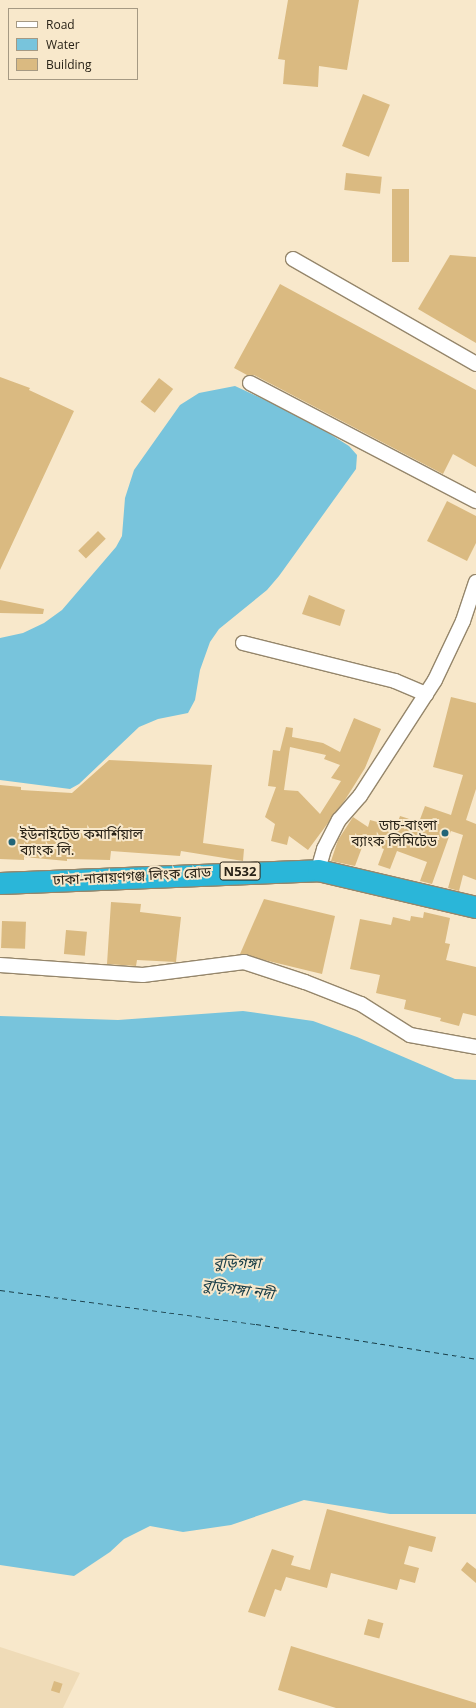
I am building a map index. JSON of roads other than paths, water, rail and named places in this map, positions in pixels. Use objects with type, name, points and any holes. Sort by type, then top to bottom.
[{"type":"highway","name":"ঢাকা-নারায়ণগঞ্জ লিংক রোড","points":[[0,882],[318,870],[476,907]]},
{"type":"street","points":[[292,259],[476,364]]},
{"type":"street","points":[[250,383],[476,501]]},
{"type":"street","points":[[318,870],[324,849],[339,820],[360,796],[426,694],[450,650],[476,582]]},
{"type":"street","points":[[244,643],[395,681],[426,694]]},
{"type":"street","points":[[0,965],[143,975],[244,962],[305,982],[361,1004],[410,1035],[476,1048]]},
{"type":"water","points":[[235,386],[308,420],[349,446],[357,455],[356,469],[279,576],[267,590],[219,629],[210,642],[200,670],[195,700],[188,713],[158,719],[139,727],[79,784],[70,789],[0,780],[0,638],[23,633],[44,623],[62,610],[116,547],[122,536],[125,498],[134,470],[180,405],[199,393]]},
{"type":"water","name":"বুড়িগঙ্গা","points":[[243,1011],[313,1021],[357,1037],[455,1079],[476,1080],[476,1514],[390,1514],[304,1500],[231,1525],[183,1532],[150,1526],[124,1539],[110,1552],[74,1576],[0,1565],[0,1016],[118,1020]]},
{"type":"place","name":"ডাচ-বাংলা ব্যাংক লিমিটেড","points":[[445,833]]},
{"type":"place","name":"ইউনাইটেড কমার্শিয়াল ব্যাংক লি.","points":[[12,842]]},
{"type":"water label","name":"বুড়িগঙ্গা নদী","points":[[238,1289]]}]
